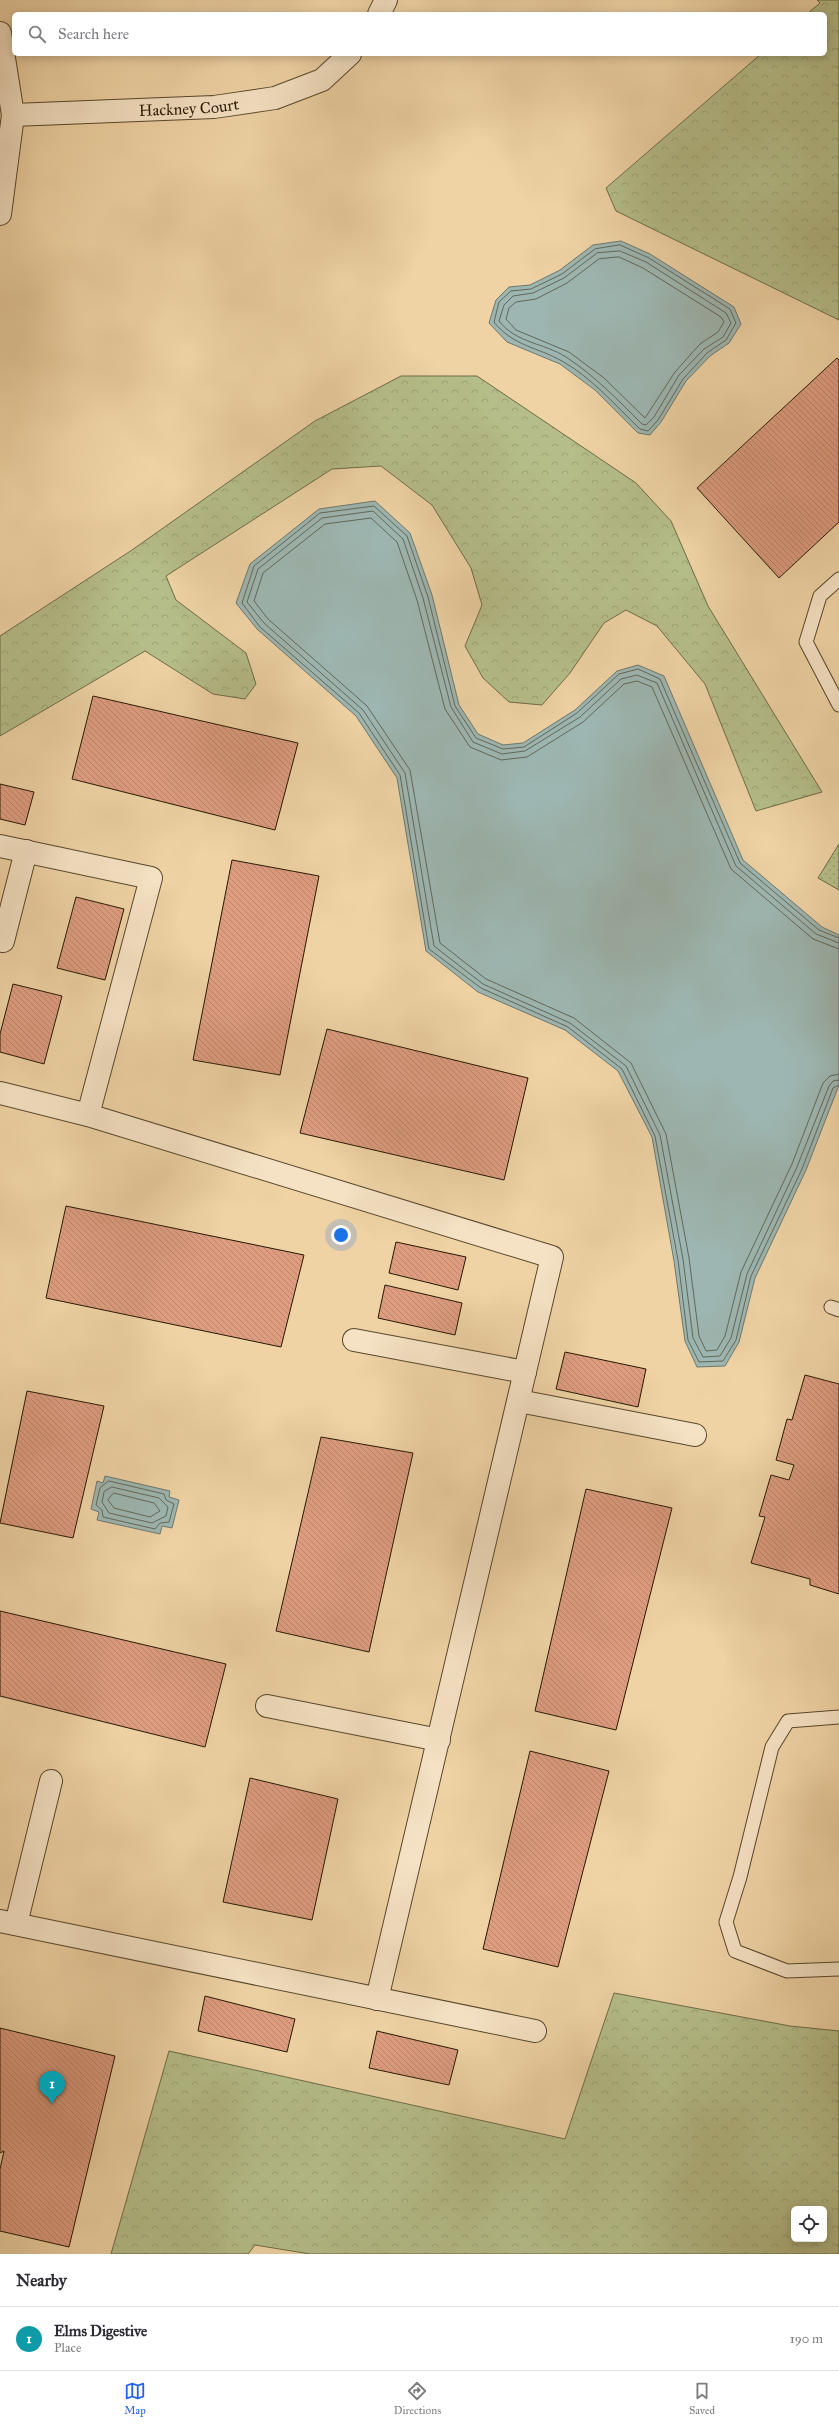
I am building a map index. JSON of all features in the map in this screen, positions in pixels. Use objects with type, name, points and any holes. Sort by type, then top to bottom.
[{"type":"street","points":[[380,12],[386,0]]},
{"type":"street","points":[[0,33],[13,115],[0,214]]},
{"type":"street","name":"Hackney Court","points":[[13,115],[214,107],[275,98],[322,80],[348,56]]},
{"type":"street","points":[[0,846],[151,878],[88,1115]]},
{"type":"street","points":[[1,944],[26,852]]},
{"type":"street","points":[[0,1093],[88,1115],[552,1257],[378,1999]]},
{"type":"street","points":[[354,1340],[525,1372]]},
{"type":"street","points":[[518,1401],[695,1435]]},
{"type":"street","points":[[267,1706],[439,1740]]},
{"type":"street","points":[[50,1781],[8,1922],[535,2031]]},
{"type":"lane","points":[[839,579],[820,596],[806,642],[839,705]]},
{"type":"lane","points":[[839,1717],[788,1721],[772,1747],[740,1877],[726,1922],[735,1951],[787,1971],[839,1968]]},
{"type":"green space","points":[[817,0],[839,0],[839,320],[616,211],[606,188],[759,56],[827,56],[827,12],[809,12],[820,3]]},
{"type":"green space","points":[[401,376],[477,376],[636,483],[671,521],[708,606],[822,792],[756,811],[705,684],[657,626],[626,610],[604,623],[570,673],[542,705],[509,702],[483,678],[465,646],[482,605],[471,568],[432,505],[381,466],[332,469],[166,576],[176,600],[246,653],[256,684],[245,699],[213,694],[145,651],[0,736],[0,636],[132,550],[315,421]]},
{"type":"green space","points":[[839,844],[839,890],[818,878]]},
{"type":"green space","points":[[614,1993],[790,2026],[839,2031],[839,2254],[310,2254],[255,2245],[248,2254],[111,2254],[169,2051],[565,2139]]},
{"type":"water","points":[[621,241],[650,254],[734,307],[741,324],[729,343],[710,356],[686,381],[661,422],[650,435],[638,433],[595,390],[560,364],[507,342],[489,323],[496,300],[509,287],[530,285],[560,270],[593,245]]},
{"type":"water","points":[[375,501],[410,533],[432,595],[459,705],[478,734],[503,745],[523,743],[575,710],[617,671],[638,665],[664,676],[743,860],[822,927],[839,935],[839,1085],[806,1170],[755,1278],[739,1342],[725,1366],[697,1367],[685,1341],[674,1261],[652,1137],[618,1071],[565,1030],[478,992],[426,951],[397,778],[356,716],[257,629],[236,603],[250,564],[319,509]]},
{"type":"water","points":[[105,1476],[170,1491],[169,1497],[179,1500],[172,1528],[162,1526],[160,1534],[97,1520],[99,1512],[91,1509],[97,1481],[103,1483]]},
{"type":"building","points":[[837,358],[839,360],[839,522],[779,578],[697,488]]},
{"type":"building","points":[[93,696],[298,743],[275,830],[72,779]]},
{"type":"building","points":[[0,784],[34,792],[25,825],[0,819]]},
{"type":"building","points":[[232,860],[319,876],[280,1075],[193,1060]]},
{"type":"building","points":[[76,897],[124,909],[105,980],[57,968]]},
{"type":"building","points":[[13,984],[62,996],[44,1064],[0,1052],[0,1034]]},
{"type":"building","points":[[327,1029],[528,1078],[504,1180],[300,1133]]},
{"type":"building","points":[[66,1206],[304,1255],[281,1347],[46,1298]]},
{"type":"building","points":[[396,1242],[466,1257],[458,1290],[389,1273]]},
{"type":"building","points":[[385,1285],[462,1303],[455,1335],[378,1318]]},
{"type":"building","points":[[565,1352],[646,1369],[638,1407],[556,1389]]},
{"type":"building","points":[[805,1375],[839,1384],[839,1594],[810,1585],[810,1579],[751,1563],[765,1517],[759,1516],[771,1475],[789,1480],[794,1465],[776,1460],[787,1419],[792,1420]]},
{"type":"building","points":[[27,1391],[104,1406],[73,1538],[0,1523]]},
{"type":"building","points":[[321,1437],[413,1453],[369,1652],[276,1631]]},
{"type":"building","points":[[586,1489],[672,1508],[616,1730],[535,1711]]},
{"type":"building","points":[[0,1611],[226,1664],[205,1747],[0,1696]]},
{"type":"building","points":[[530,1751],[609,1771],[558,1967],[483,1949]]},
{"type":"building","points":[[250,1778],[338,1799],[312,1920],[223,1902]]},
{"type":"building","points":[[205,1996],[295,2019],[287,2052],[198,2031]]},
{"type":"building","points":[[0,2028],[115,2056],[69,2247],[0,2231],[0,2169],[4,2151],[0,2153]]},
{"type":"building","points":[[377,2031],[458,2050],[449,2085],[369,2068]]},
{"type":"place","name":"Elms Digestive","points":[[52,2104]]}]
